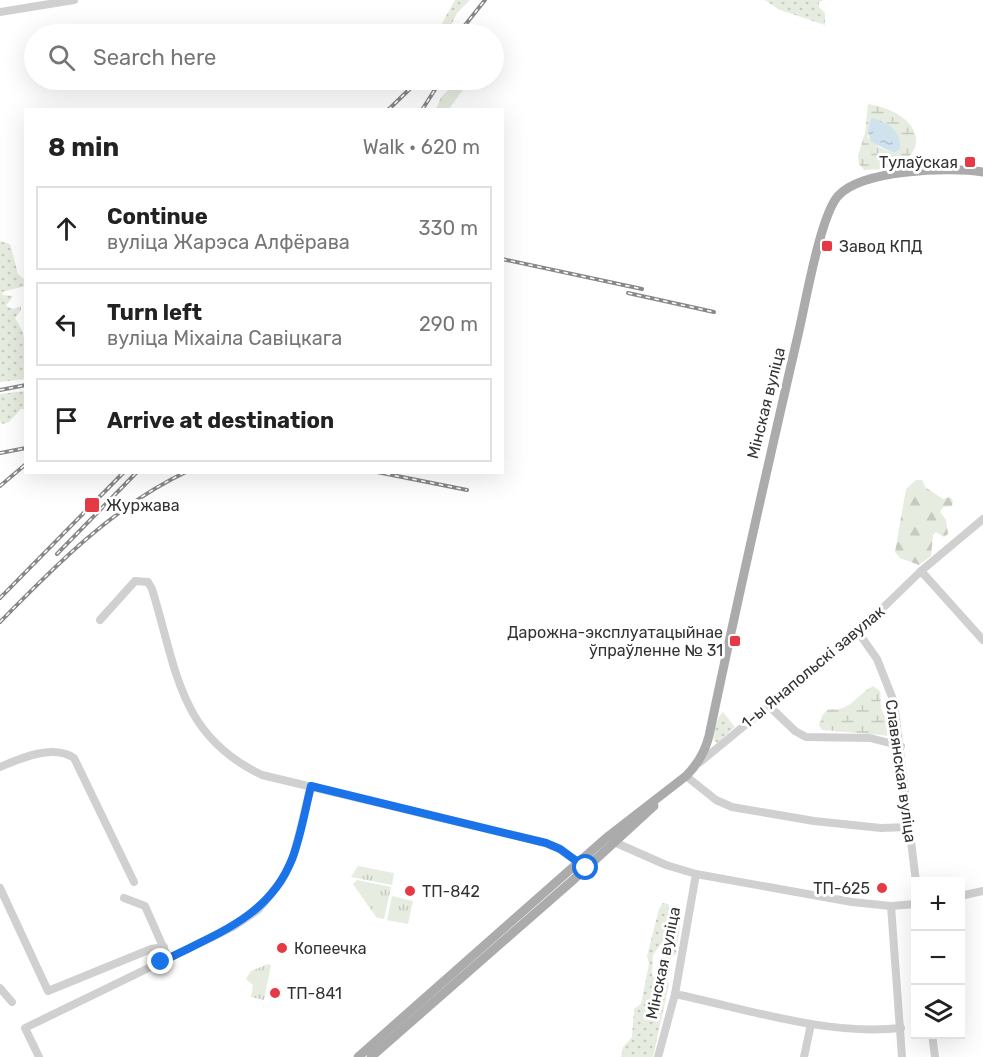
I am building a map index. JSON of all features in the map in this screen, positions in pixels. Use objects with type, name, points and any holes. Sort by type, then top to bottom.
[{"type":"main road","name":"Мінская вуліца","points":[[582,865],[686,776],[696,765],[710,736],[756,512],[815,263],[832,204],[845,190],[884,177],[933,170],[983,172]]},
{"type":"main road","points":[[358,1057],[582,865]]},
{"type":"main road","points":[[371,1057],[582,865]]},
{"type":"street","points":[[0,12],[74,0]]},
{"type":"street","name":"1-ы Янапольскі завулак","points":[[696,765],[858,632],[921,572],[983,519]]},
{"type":"street","points":[[921,572],[983,640]]},
{"type":"street","points":[[100,620],[127,587],[135,581],[148,582],[188,707],[218,748],[240,764],[262,775],[546,843],[560,849],[582,865]]},
{"type":"street","name":"Славянская вуліца","points":[[858,632],[877,659],[888,685],[901,746],[915,877]]},
{"type":"street","points":[[768,705],[795,731],[806,737],[870,738],[901,746]]},
{"type":"street","points":[[0,767],[48,752],[64,752],[74,758],[134,882]]},
{"type":"street","points":[[686,776],[716,800],[732,807],[814,821],[881,828],[910,827]]},
{"type":"street","points":[[39,1057],[25,1028],[233,927],[269,899],[293,858],[311,786]]},
{"type":"street","points":[[610,840],[666,865],[696,874],[792,893],[891,906],[911,904]]},
{"type":"street","name":"Мінская вуліца","points":[[658,1057],[675,994],[696,874]]},
{"type":"street","points":[[0,888],[48,991],[151,949],[164,947]]},
{"type":"street","points":[[965,895],[983,891]]},
{"type":"street","points":[[124,898],[145,906],[168,958]]},
{"type":"street","points":[[891,906],[902,1057]]},
{"type":"street","points":[[0,988],[12,1002]]},
{"type":"street","points":[[675,994],[811,1024],[884,1030],[900,1028]]},
{"type":"street","points":[[804,1057],[811,1024]]},
{"type":"street","points":[[933,1039],[935,1057]]},
{"type":"green space","points":[[455,0],[470,0],[457,13],[452,24],[442,24]]},
{"type":"green space","points":[[765,0],[824,0],[819,2],[819,7],[825,13],[825,25],[780,10]]},
{"type":"green space","points":[[448,90],[463,90],[450,108],[436,108],[441,97]]},
{"type":"green space","points":[[868,104],[889,110],[904,119],[913,130],[916,141],[913,152],[903,161],[887,168],[864,170],[859,164],[858,156],[865,133]],"holes":[[[871,119],[888,125],[894,133],[899,150],[894,153],[879,147],[868,137]]]},
{"type":"green space","points":[[0,241],[10,244],[18,274],[24,279],[24,286],[2,292],[3,295],[13,296],[6,306],[13,309],[21,306],[15,318],[23,332],[24,379],[0,382]]},
{"type":"green space","points":[[24,391],[24,409],[21,409],[9,422],[3,424],[0,421],[0,394]]},
{"type":"green space","points":[[916,480],[922,480],[925,487],[943,499],[950,497],[953,501],[952,506],[943,507],[940,512],[946,520],[948,534],[944,537],[936,532],[933,535],[931,556],[919,565],[900,558],[895,552],[906,489]]},
{"type":"green space","points":[[873,686],[880,691],[882,711],[893,728],[891,736],[822,730],[819,725],[823,714],[829,709],[843,708]]},
{"type":"green space","points":[[723,712],[735,727],[717,743],[714,741],[715,729]]},
{"type":"green space","points":[[358,866],[394,873],[392,885],[351,877]]},
{"type":"green space","points":[[357,880],[391,887],[384,919],[377,918],[353,884]]},
{"type":"green space","points":[[392,896],[413,901],[408,924],[387,920]]},
{"type":"green space","points":[[663,903],[668,904],[680,926],[676,954],[666,963],[661,962],[665,951],[672,950],[670,946],[661,944],[653,955],[652,976],[666,980],[669,984],[653,1057],[621,1057],[623,1047],[632,1037],[634,1009],[641,1004],[649,964],[647,956],[659,909]]},
{"type":"green space","points":[[268,964],[271,965],[264,1000],[251,997],[253,985],[246,979],[251,971]]},
{"type":"water","points":[[871,118],[883,122],[897,133],[899,150],[894,153],[871,142],[868,132]]},
{"type":"railway","points":[[466,24],[485,0]]},
{"type":"railway","points":[[390,108],[409,90]]},
{"type":"railway","points":[[423,108],[435,90]]},
{"type":"railway","points":[[504,259],[642,289]]},
{"type":"railway","points":[[628,293],[714,312]]},
{"type":"railway","points":[[0,390],[24,385]]},
{"type":"railway","points":[[0,453],[24,448]]},
{"type":"railway","points":[[0,486],[24,466]]},
{"type":"railway","points":[[0,598],[122,474]]},
{"type":"railway","points":[[57,554],[135,474]]},
{"type":"railway","points":[[0,622],[64,559],[110,520],[134,502],[182,474]]},
{"type":"railway","points":[[387,474],[467,490]]},
{"type":"place","name":"Тулаўская","points":[[970,162]]},
{"type":"place","name":"Завод КПД","points":[[827,246]]},
{"type":"place","name":"Журжава","points":[[92,505]]},
{"type":"place","name":"Дарожна-эксплуатацыйнае ўпраўленне № 31","points":[[735,641]]},
{"type":"place","name":"ТП-625","points":[[882,888]]},
{"type":"place","name":"ТП-842","points":[[410,891]]},
{"type":"place","name":"Копеечка","points":[[282,948]]},
{"type":"place","name":"ТП-841","points":[[275,993]]},
{"type":"route","points":[[161,962],[233,927],[258,910],[269,899],[293,858],[311,786],[546,843],[573,857],[586,868]]}]
